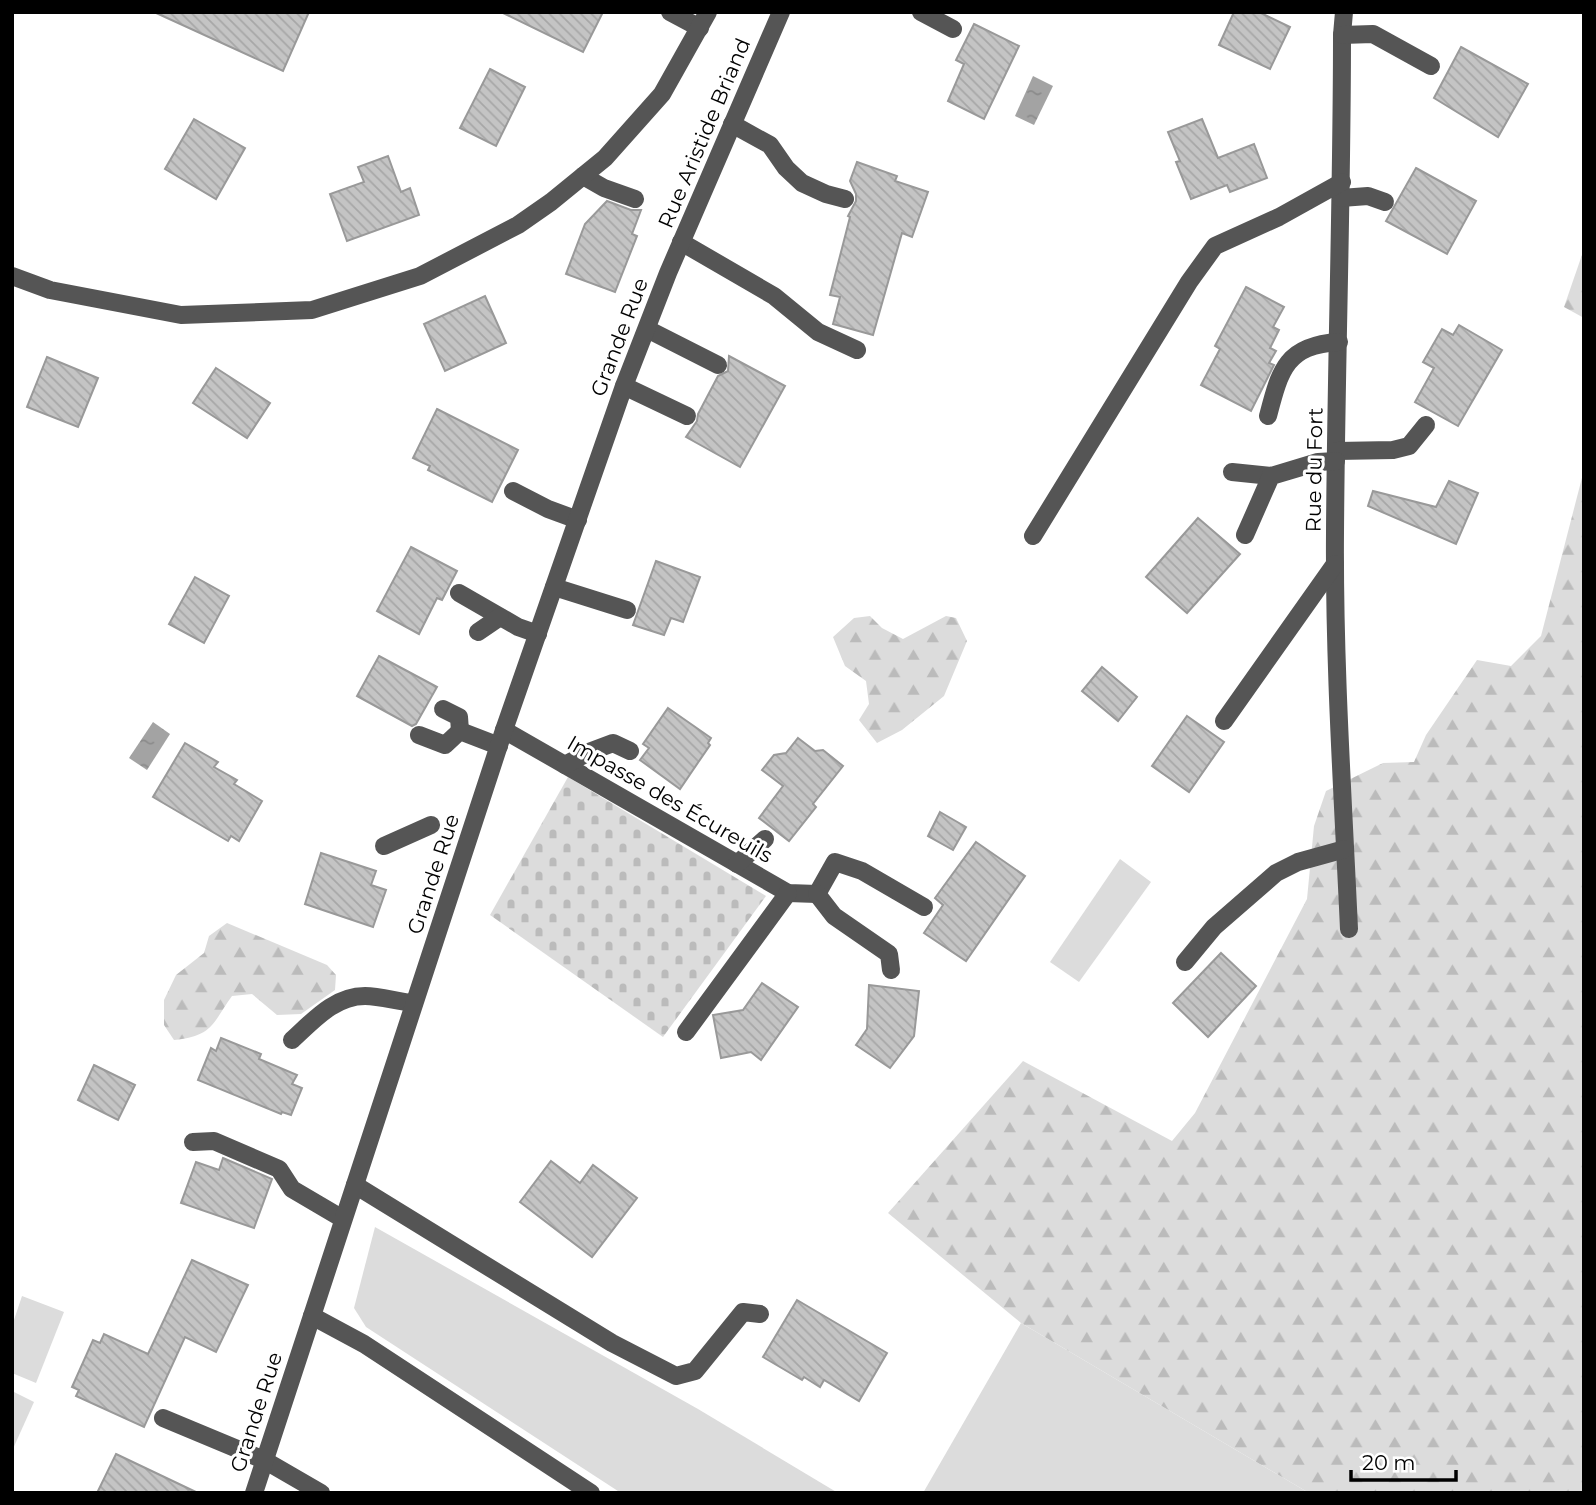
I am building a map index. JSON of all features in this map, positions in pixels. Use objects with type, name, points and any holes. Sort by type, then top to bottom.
[{"type":"street","points":[[12,276],[50,290],[181,315],[312,310],[419,276],[518,225],[583,176],[622,139],[662,94],[704,20],[670,12]]},
{"type":"street","name":"Rue Aristide Briand","points":[[668,273],[781,12]]},
{"type":"street","points":[[921,12],[953,29]]},
{"type":"street","name":"Rue du Fort","points":[[1344,12],[1335,564],[1338,698],[1349,929]]},
{"type":"street","points":[[1342,35],[1373,34],[1431,66]]},
{"type":"street","points":[[732,124],[770,145],[786,168],[802,183],[845,199]]},
{"type":"street","points":[[583,176],[604,188],[635,199]]},
{"type":"street","points":[[1033,536],[1189,282],[1215,246],[1341,190],[1385,202]]},
{"type":"street","points":[[681,242],[774,296],[818,332],[857,350]]},
{"type":"street","name":"Grande Rue","points":[[254,1493],[501,738],[624,386],[668,273]]},
{"type":"street","points":[[647,329],[718,365]]},
{"type":"street","points":[[1268,416],[1287,363],[1300,350],[1339,342]]},
{"type":"street","points":[[624,386],[687,416]]},
{"type":"street","points":[[1231,471],[1271,476],[1337,456],[1393,450],[1409,446],[1426,425]]},
{"type":"street","points":[[1245,535],[1271,476]]},
{"type":"street","points":[[513,491],[548,509],[578,520]]},
{"type":"street","points":[[1224,721],[1335,564]]},
{"type":"street","points":[[554,587],[627,610]]},
{"type":"street","points":[[459,593],[500,617],[538,634]]},
{"type":"street","points":[[478,632],[500,617]]},
{"type":"street","points":[[419,735],[445,745],[460,731],[459,716],[443,709]]},
{"type":"street","name":"Impasse des Écureuils","points":[[460,731],[501,738],[565,765],[788,893],[817,894]]},
{"type":"street","points":[[565,765],[613,743],[630,751]]},
{"type":"street","points":[[384,846],[431,825]]},
{"type":"street","points":[[737,864],[765,839]]},
{"type":"street","points":[[1185,962],[1214,927],[1276,873],[1298,862],[1345,849]]},
{"type":"street","points":[[891,970],[889,954],[834,916],[817,894],[835,862],[862,870],[924,907]]},
{"type":"street","points":[[686,1032],[788,893]]},
{"type":"street","points":[[292,1040],[323,1011],[346,1000],[365,996],[414,1003]]},
{"type":"street","points":[[193,1142],[214,1141],[279,1169],[292,1189],[344,1219]]},
{"type":"street","points":[[355,1185],[612,1343],[676,1376],[695,1371],[743,1312],[760,1314]]},
{"type":"street","points":[[312,1316],[364,1344],[591,1493]]},
{"type":"street","points":[[163,1418],[264,1460],[321,1493]]},
{"type":"green space","points":[[1584,249],[1584,318],[1564,307]]},
{"type":"green space","points":[[1584,470],[1584,1493],[1309,1493],[1021,1323],[888,1213],[1023,1061],[1172,1141],[1195,1113],[1307,899],[1314,826],[1326,791],[1383,763],[1414,762],[1426,735],[1477,660],[1511,666],[1541,636]]},
{"type":"green space","points":[[870,616],[882,628],[903,639],[946,616],[956,618],[967,641],[944,696],[902,730],[877,743],[859,720],[869,704],[866,681],[845,666],[833,637],[854,618]]},
{"type":"green space","points":[[568,777],[766,896],[663,1037],[490,915]]},
{"type":"green space","points":[[1120,859],[1151,882],[1079,982],[1050,962]]},
{"type":"green space","points":[[227,923],[327,965],[336,975],[335,990],[301,1014],[277,1015],[252,994],[232,996],[204,1032],[174,1040],[164,1025],[164,1000],[176,975],[204,953],[209,936]]},
{"type":"green space","points":[[375,1227],[698,1409],[838,1493],[621,1493],[366,1327],[354,1308]]},
{"type":"green space","points":[[22,1296],[64,1312],[36,1383],[12,1373],[12,1326]]},
{"type":"green space","points":[[1021,1323],[1309,1493],[923,1493]]},
{"type":"green space","points":[[12,1391],[34,1402],[12,1451]]},
{"type":"water","points":[[1033,76],[1053,86],[1034,125],[1015,116]]},
{"type":"water","points":[[153,722],[170,734],[147,770],[129,758]]},
{"type":"building","points":[[154,12],[309,12],[283,71]]},
{"type":"building","points":[[501,12],[603,12],[583,52]]},
{"type":"building","points":[[1234,12],[1259,12],[1290,27],[1270,69],[1219,45]]},
{"type":"building","points":[[974,24],[1019,46],[984,119],[948,101],[964,64],[956,60]]},
{"type":"building","points":[[1461,47],[1528,84],[1498,137],[1434,98]]},
{"type":"building","points":[[490,69],[525,87],[496,146],[460,128]]},
{"type":"building","points":[[194,119],[245,148],[216,199],[165,169]]},
{"type":"building","points":[[1202,119],[1218,158],[1254,144],[1267,178],[1230,192],[1227,185],[1191,199],[1176,162],[1180,161],[1168,132]]},
{"type":"building","points":[[388,156],[401,192],[410,188],[419,215],[347,241],[330,194],[364,182],[358,167]]},
{"type":"building","points":[[857,162],[897,176],[895,181],[928,192],[912,237],[902,233],[873,335],[833,324],[840,297],[830,295],[850,217],[848,216],[856,201],[850,181]]},
{"type":"building","points":[[1416,168],[1476,201],[1447,254],[1386,221]]},
{"type":"building","points":[[607,201],[631,210],[641,210],[632,234],[637,236],[615,292],[566,274],[585,224]]},
{"type":"building","points":[[1246,287],[1284,307],[1273,327],[1279,330],[1270,348],[1276,351],[1269,363],[1274,365],[1251,411],[1201,385],[1220,349],[1215,346]]},
{"type":"building","points":[[485,296],[506,343],[445,371],[424,324]]},
{"type":"building","points":[[1459,325],[1502,350],[1458,426],[1415,402],[1434,368],[1423,362],[1442,329],[1453,335]]},
{"type":"building","points":[[729,356],[785,386],[740,467],[686,437],[697,421],[718,376],[728,371]]},
{"type":"building","points":[[47,357],[98,378],[78,427],[27,407]]},
{"type":"building","points":[[216,368],[270,403],[247,438],[193,403]]},
{"type":"building","points":[[437,409],[518,450],[492,502],[428,470],[430,466],[413,458]]},
{"type":"building","points":[[1449,481],[1478,493],[1456,544],[1368,506],[1373,491],[1436,507]]},
{"type":"building","points":[[1198,518],[1240,554],[1187,613],[1146,577]]},
{"type":"building","points":[[411,547],[457,571],[442,600],[437,598],[419,634],[377,611]]},
{"type":"building","points":[[656,561],[700,577],[683,622],[671,618],[664,635],[633,625]]},
{"type":"building","points":[[195,577],[229,596],[204,643],[169,624]]},
{"type":"building","points":[[379,656],[437,687],[416,724],[412,726],[357,696]]},
{"type":"building","points":[[1102,667],[1137,697],[1118,721],[1082,691]]},
{"type":"building","points":[[668,708],[711,738],[708,743],[710,745],[680,789],[640,760],[649,748],[643,744]]},
{"type":"building","points":[[1187,716],[1224,742],[1189,792],[1152,766]]},
{"type":"building","points":[[798,738],[815,751],[823,750],[843,766],[813,804],[816,807],[789,841],[759,818],[783,786],[762,770],[774,755],[786,753]]},
{"type":"building","points":[[185,743],[218,762],[214,767],[237,780],[234,784],[262,801],[239,841],[231,836],[228,841],[153,797]]},
{"type":"building","points":[[940,812],[966,827],[953,850],[928,836]]},
{"type":"building","points":[[976,842],[1025,876],[966,961],[924,933],[943,905],[935,898]]},
{"type":"building","points":[[321,853],[376,871],[371,885],[386,890],[373,927],[305,904]]},
{"type":"building","points":[[1221,953],[1256,986],[1208,1037],[1173,1003]]},
{"type":"building","points":[[762,983],[798,1007],[761,1060],[751,1052],[721,1058],[713,1015],[743,1010]]},
{"type":"building","points":[[869,985],[919,991],[914,1036],[890,1068],[856,1045],[867,1029]]},
{"type":"building","points":[[221,1038],[261,1054],[259,1059],[297,1075],[292,1084],[302,1088],[291,1115],[281,1114],[198,1080],[211,1048],[216,1051]]},
{"type":"building","points":[[94,1065],[135,1085],[118,1120],[78,1100]]},
{"type":"building","points":[[223,1158],[272,1179],[254,1228],[181,1203],[196,1162],[219,1170]]},
{"type":"building","points":[[551,1161],[580,1183],[593,1165],[637,1198],[592,1257],[520,1202]]},
{"type":"building","points":[[192,1260],[248,1285],[216,1352],[185,1337],[144,1427],[76,1396],[79,1390],[72,1387],[93,1340],[100,1343],[104,1334],[148,1354]]},
{"type":"building","points":[[797,1300],[887,1353],[859,1401],[824,1380],[820,1387],[804,1377],[802,1380],[763,1357]]},
{"type":"building","points":[[116,1454],[198,1493],[97,1493]]}]
